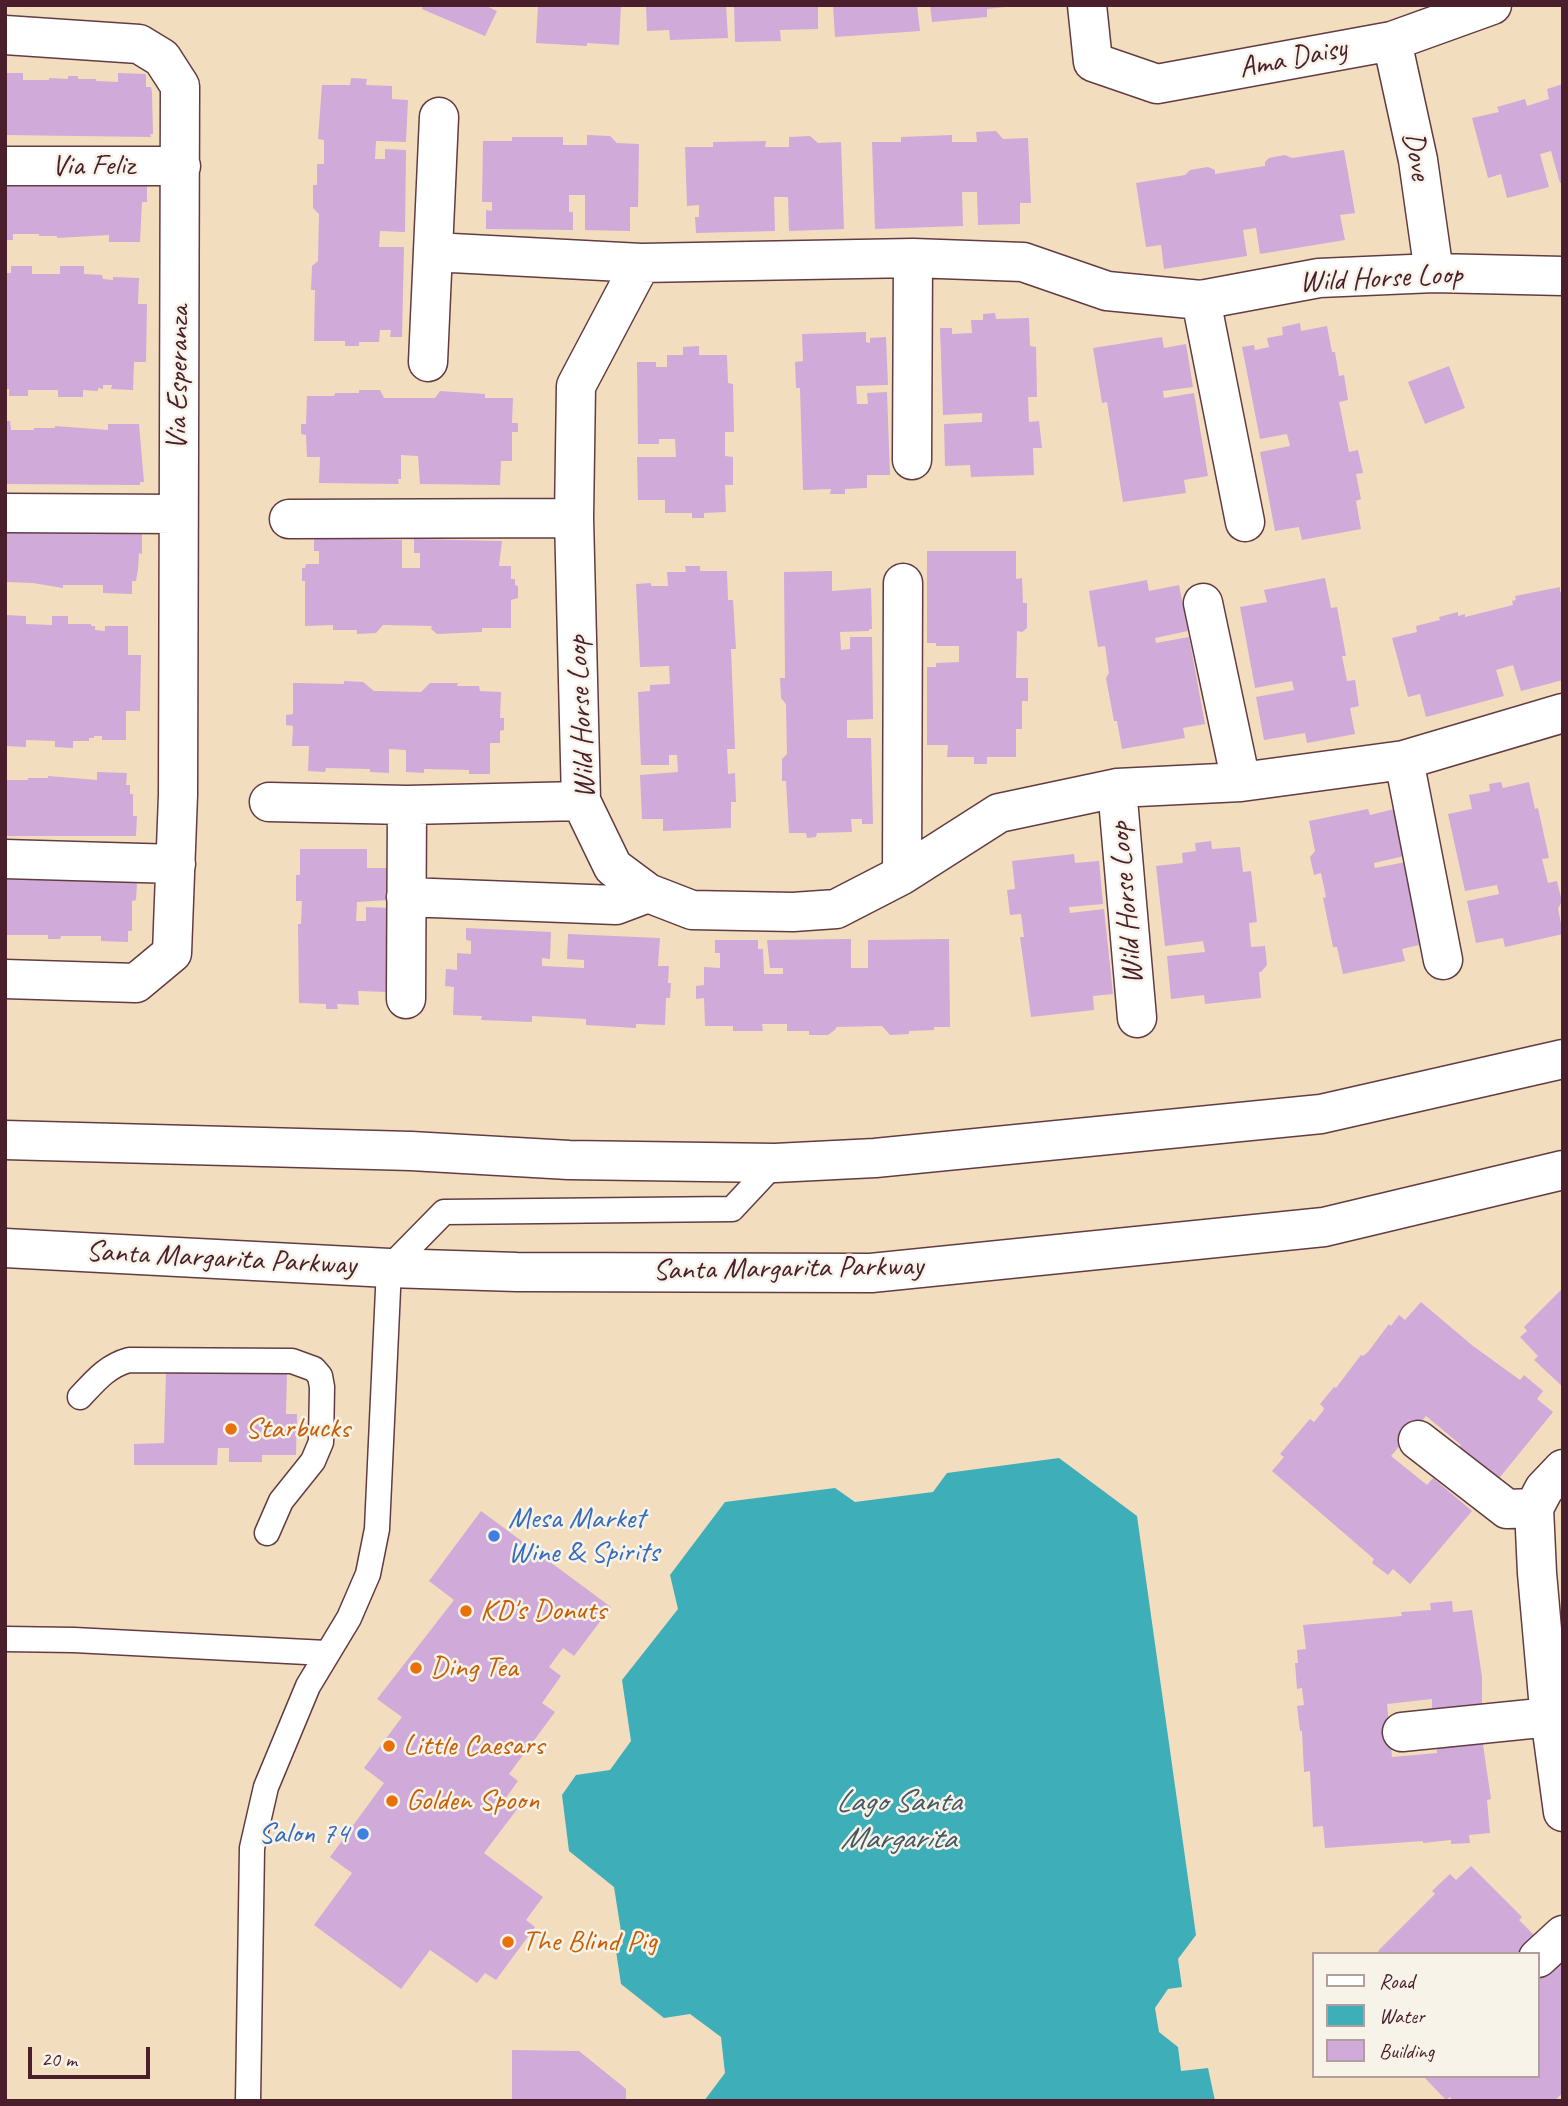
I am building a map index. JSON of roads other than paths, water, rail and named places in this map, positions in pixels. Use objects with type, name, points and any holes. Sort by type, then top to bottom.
[{"type":"street","name":"Ama Daisy","points":[[1087,5],[1093,62],[1157,84],[1392,41],[1492,5]]},
{"type":"street","name":"Via Esperanza","points":[[5,35],[139,44],[162,58],[180,86],[181,166],[177,514],[178,795],[172,953],[136,983],[5,979]]},
{"type":"street","name":"Dove","points":[[1392,41],[1418,160],[1434,273]]},
{"type":"street","points":[[428,362],[439,117]]},
{"type":"street","name":"Via Feliz","points":[[5,166],[181,166]]},
{"type":"street","name":"Wild Horse Loop","points":[[433,252],[641,263],[913,258],[1023,262],[1107,291],[1201,300],[1319,278],[1434,273],[1563,276]]},
{"type":"street","points":[[912,460],[913,258]]},
{"type":"street","name":"Wild Horse Loop","points":[[641,263],[576,386],[574,518],[581,801],[613,867],[648,893],[692,910],[793,912],[836,909],[902,875],[999,813],[1117,788],[1241,782],[1404,760],[1563,713]]},
{"type":"street","points":[[1201,300],[1245,522]]},
{"type":"street","points":[[5,513],[177,514]]},
{"type":"street","points":[[289,519],[574,518]]},
{"type":"street","points":[[902,875],[903,583]]},
{"type":"street","points":[[1203,603],[1241,782]]},
{"type":"street","points":[[1404,760],[1443,960]]},
{"type":"street","name":"Wild Horse Loop","points":[[1117,788],[1137,1018]]},
{"type":"street","points":[[269,802],[407,805],[581,801]]},
{"type":"street","points":[[406,999],[407,805]]},
{"type":"street","points":[[5,859],[176,864]]},
{"type":"street","points":[[406,897],[616,905],[648,893]]},
{"type":"street","points":[[5,1140],[411,1151],[569,1160],[775,1163],[875,1158],[1321,1114],[1563,1059]]},
{"type":"street","name":"Santa Margarita Parkway","points":[[5,1248],[517,1272],[871,1273],[1324,1227],[1563,1170]]},
{"type":"street","points":[[1418,1440],[1507,1509],[1534,1508]]},
{"type":"street","points":[[1563,1469],[1544,1489],[1534,1508],[1536,1573],[1550,1717],[1563,1812]]},
{"type":"street","points":[[1402,1732],[1550,1717]]},
{"type":"street","points":[[1540,1956],[1563,1935]]},
{"type":"lane","points":[[248,2101],[252,1848],[266,1787],[308,1686],[349,1618],[368,1574],[377,1529],[389,1268],[444,1212],[732,1209],[775,1163]]},
{"type":"lane","points":[[80,1397],[114,1364],[129,1360],[292,1361],[304,1363],[314,1369],[320,1376],[322,1387],[321,1442],[313,1461],[281,1501],[267,1532]]},
{"type":"lane","points":[[5,1639],[326,1653]]},
{"type":"water","name":"Lago Santa Margarita","points":[[1059,1458],[1137,1516],[1196,1935],[1178,1959],[1182,1987],[1168,1989],[1155,2008],[1159,2032],[1178,2047],[1181,2071],[1208,2068],[1215,2101],[704,2101],[725,2073],[721,2037],[690,2014],[664,2018],[621,1984],[616,1951],[623,1944],[614,1887],[569,1851],[562,1795],[576,1775],[610,1770],[631,1741],[622,1680],[678,1609],[670,1575],[725,1502],[835,1488],[855,1502],[933,1492],[947,1473]]},
{"type":"place","name":"Starbucks","points":[[231,1429]]},
{"type":"place","name":"Mesa Market Wine & Spirits","points":[[494,1536]]},
{"type":"place","name":"KD's Donuts","points":[[466,1611]]},
{"type":"place","name":"Ding Tea","points":[[416,1668]]},
{"type":"place","name":"Little Caesars","points":[[389,1746]]},
{"type":"place","name":"Golden Spoon","points":[[392,1801]]},
{"type":"place","name":"Salon 74","points":[[363,1834]]},
{"type":"place","name":"The Blind Pig","points":[[508,1942]]}]
